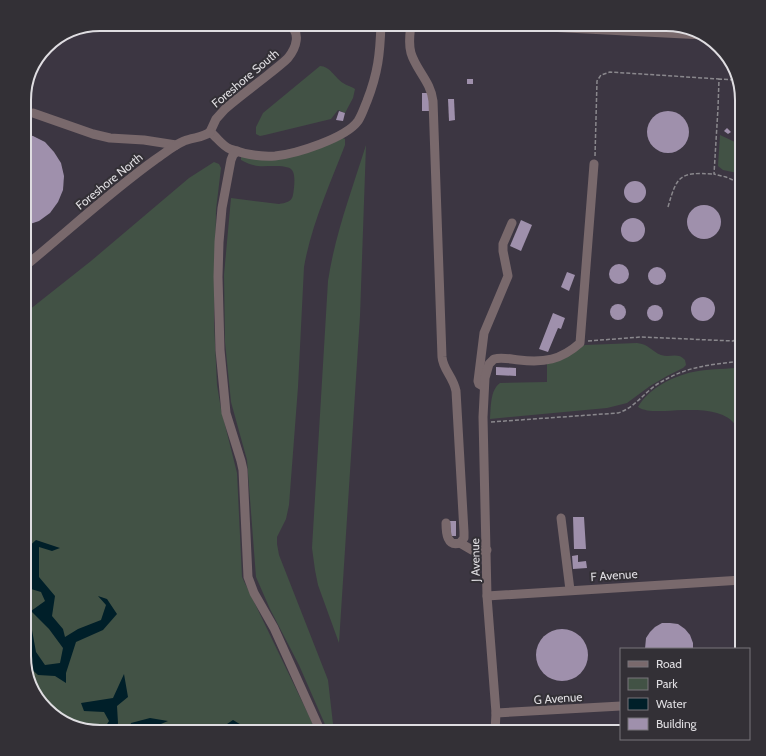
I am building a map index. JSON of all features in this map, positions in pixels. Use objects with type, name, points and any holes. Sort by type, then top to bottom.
[{"type":"lane","name":"Foreshore South","points":[[213,134],[216,119],[225,109],[287,58],[296,44],[297,39],[295,31]]},
{"type":"lane","points":[[213,134],[229,149],[268,156],[284,154],[310,147],[328,140],[353,126],[359,119],[375,77],[379,59],[381,31]]},
{"type":"lane","points":[[410,31],[410,52],[415,63],[430,86],[433,101],[442,357],[444,366],[453,379],[456,391],[464,532],[464,538],[460,543]]},
{"type":"lane","points":[[615,31],[689,35]]},
{"type":"lane","points":[[33,113],[93,134],[110,138],[144,140],[176,145]]},
{"type":"lane","name":"Foreshore North","points":[[31,261],[108,196],[176,145],[189,139],[206,134],[213,134]]},
{"type":"lane","points":[[237,151],[231,160],[225,190],[219,242],[218,277],[220,350],[224,394],[226,413],[243,470],[248,577],[254,593],[274,628],[318,725]]},
{"type":"lane","points":[[484,387],[487,369],[491,361],[494,359],[502,358],[536,362],[548,360],[560,357],[580,343],[594,164]]},
{"type":"lane","points":[[484,387],[478,381],[484,333],[508,276],[503,244],[512,223]]},
{"type":"lane","name":"J Avenue","points":[[484,387],[483,423],[487,596],[496,713],[495,725]]},
{"type":"lane","points":[[561,518],[570,590]]},
{"type":"lane","points":[[446,523],[447,535],[450,541],[456,544],[460,543],[472,550],[487,550]]},
{"type":"lane","name":"F Avenue","points":[[487,596],[735,580]]},
{"type":"lane","name":"G Avenue","points":[[496,713],[620,706]]},
{"type":"path","points":[[594,164],[597,132],[596,91],[597,81],[601,75],[610,72],[732,80]]},
{"type":"path","points":[[714,174],[719,79]]},
{"type":"path","points":[[668,207],[675,188],[685,174],[714,174],[735,181]]},
{"type":"path","points":[[580,343],[583,341],[641,337],[735,340]]},
{"type":"path","points":[[483,423],[618,413],[629,408],[655,386],[686,370],[702,366],[735,362]]},
{"type":"shaded area","points":[[100,31],[670,31],[684,33],[708,45],[726,66],[734,87],[735,100],[735,648],[620,648],[620,725],[246,725],[31,494],[31,96],[36,74],[43,62],[51,51],[74,36],[87,32]]},
{"type":"green space","points":[[320,66],[327,68],[340,81],[355,89],[353,98],[345,113],[338,110],[331,119],[260,136],[256,134],[256,127],[263,113]]},
{"type":"green space","points":[[720,135],[735,142],[735,173],[723,170],[718,166]]},
{"type":"green space","points":[[341,137],[345,139],[345,145],[311,236],[304,267],[298,387],[289,505],[286,519],[277,537],[279,555],[328,680],[333,725],[325,725],[299,665],[270,609],[256,577],[247,460],[231,402],[225,342],[224,275],[231,198],[279,204],[290,201],[293,192],[294,175],[292,170],[289,168],[281,166],[254,165],[241,160],[241,156],[257,157]]},
{"type":"green space","points":[[366,145],[360,316],[339,643],[318,585],[312,548],[328,281],[339,229]]},
{"type":"green space","points":[[214,162],[219,164],[221,168],[216,210],[214,323],[217,385],[221,409],[237,473],[242,577],[313,725],[87,724],[70,718],[58,711],[48,701],[36,682],[32,669],[31,308],[91,261],[189,178]]},
{"type":"green space","points":[[637,343],[647,346],[664,356],[680,356],[685,360],[686,365],[650,386],[627,403],[607,408],[490,419],[494,390],[500,383],[547,382],[547,362],[585,345]]},
{"type":"green space","points":[[735,368],[735,425],[723,415],[714,412],[694,410],[651,411],[638,407],[648,394],[669,380],[685,374],[715,369]]},
{"type":"water","points":[[36,540],[60,548],[52,551],[39,547],[39,577],[55,596],[52,616],[63,629],[65,637],[78,629],[101,620],[106,605],[98,596],[107,599],[117,614],[103,630],[76,642],[66,673],[66,683],[55,676],[38,675],[32,669],[31,629],[36,652],[45,665],[60,663],[63,648],[49,629],[31,611],[45,601],[41,592],[31,589],[31,544]]},
{"type":"water","points":[[124,674],[128,697],[117,706],[118,725],[106,725],[109,721],[104,712],[84,711],[81,703],[113,698]]},
{"type":"water","points":[[150,718],[168,721],[159,725],[130,725],[131,723]]},
{"type":"water","points":[[233,720],[241,725],[226,725]]},
{"type":"building","points":[[467,79],[473,79],[473,84],[467,84]]},
{"type":"building","points":[[422,93],[430,93],[430,111],[422,111]]},
{"type":"building","points":[[448,99],[454,99],[455,120],[449,121]]},
{"type":"building","points":[[339,111],[345,113],[343,121],[336,120]]},
{"type":"building","points":[[664,111],[672,111],[680,114],[686,120],[689,132],[686,144],[680,150],[672,153],[664,153],[656,150],[650,144],[647,136],[647,128],[650,120],[656,114]]},
{"type":"building","points":[[727,128],[731,132],[728,134],[724,131]]},
{"type":"building","points":[[31,136],[45,142],[54,152],[61,163],[64,176],[63,190],[58,202],[50,213],[39,221],[31,224]]},
{"type":"building","points":[[635,181],[643,184],[646,192],[643,200],[635,203],[627,200],[624,192],[627,184]]},
{"type":"building","points":[[707,205],[716,210],[720,215],[720,229],[716,234],[711,238],[701,239],[697,238],[688,229],[687,219],[688,215],[697,206]]},
{"type":"building","points":[[633,218],[642,221],[645,230],[642,239],[633,242],[624,239],[621,230],[624,221]]},
{"type":"building","points":[[521,220],[532,225],[521,251],[510,246]]},
{"type":"building","points":[[619,264],[626,267],[629,274],[626,281],[619,284],[612,281],[609,274],[612,267]]},
{"type":"building","points":[[657,267],[661,268],[665,272],[665,280],[661,284],[657,285],[653,284],[649,280],[648,276],[649,272],[653,268]]},
{"type":"building","points":[[567,272],[575,275],[569,291],[561,287]]},
{"type":"building","points":[[703,297],[711,301],[715,309],[711,317],[703,321],[695,317],[691,309],[695,301]]},
{"type":"building","points":[[615,304],[621,304],[626,309],[624,318],[621,320],[615,320],[610,315],[610,309]]},
{"type":"building","points":[[652,305],[658,305],[663,310],[661,319],[658,321],[652,321],[647,316],[647,310]]},
{"type":"building","points":[[553,313],[565,318],[561,329],[558,328],[548,352],[539,349]]},
{"type":"building","points":[[496,367],[516,368],[516,376],[496,375]]},
{"type":"building","points":[[573,517],[584,517],[586,549],[574,549]]},
{"type":"building","points":[[450,521],[456,521],[456,536],[451,536]]},
{"type":"building","points":[[578,555],[578,562],[586,561],[587,568],[573,569],[572,556]]},
{"type":"building","points":[[662,623],[678,624],[690,635],[693,648],[645,648],[646,638],[655,627]]},
{"type":"building","points":[[557,629],[567,629],[581,636],[588,650],[588,660],[581,674],[567,681],[557,681],[547,677],[540,670],[536,660],[536,650],[540,640],[547,633]]}]
